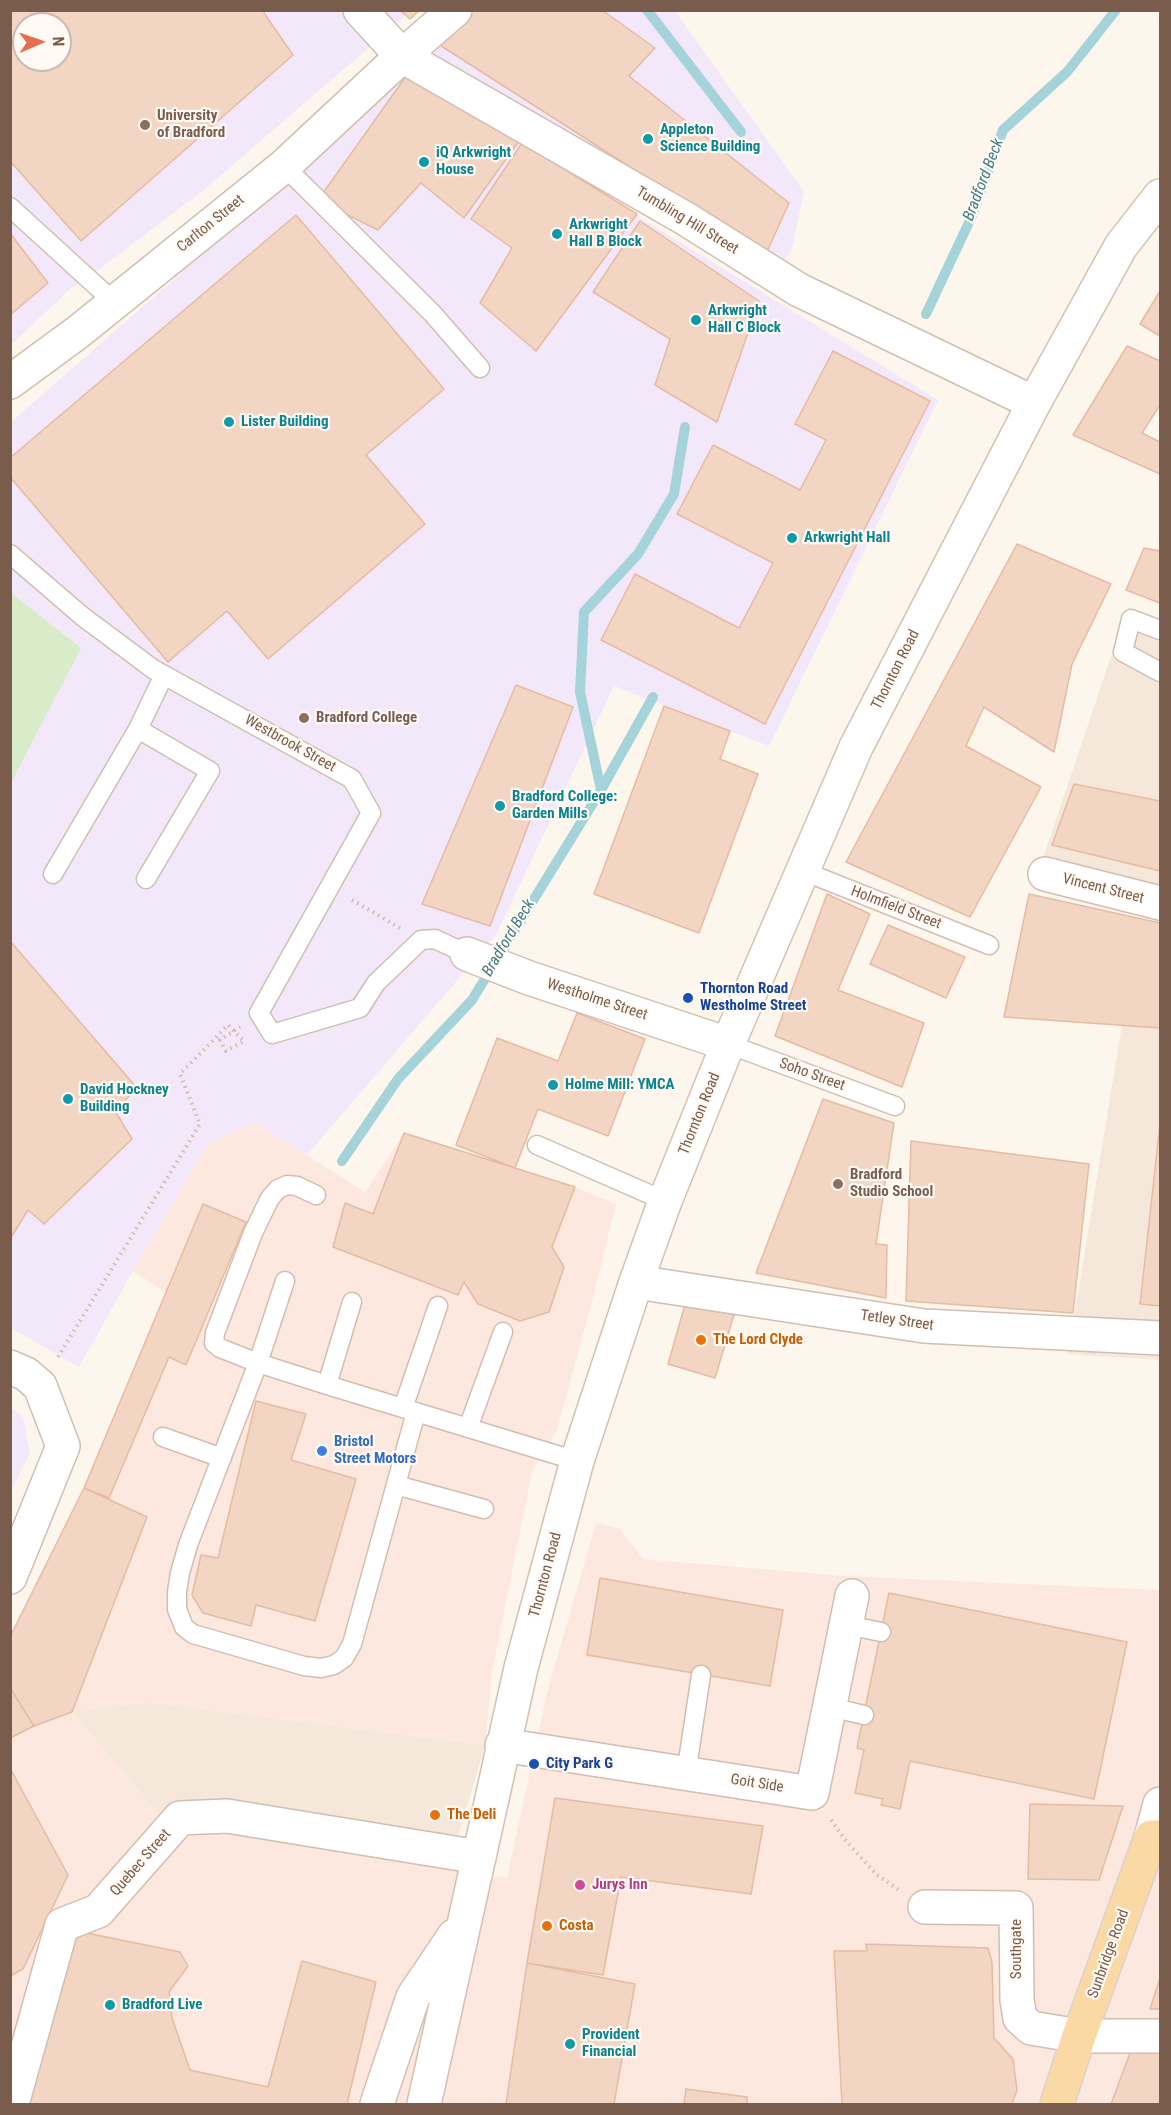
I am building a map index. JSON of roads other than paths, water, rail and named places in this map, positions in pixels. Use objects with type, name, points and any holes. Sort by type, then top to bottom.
[{"type":"main road","name":"Sunbridge Road","points":[[1057,2104],[1079,2036],[1156,1837]]},
{"type":"street","name":"Tumbling Hill Street","points":[[360,10],[402,56],[686,219],[799,290],[1034,403]]},
{"type":"street","name":"Carlton Street","points":[[10,382],[284,166],[455,10]]},
{"type":"street","name":"Thornton Road","points":[[424,2104],[502,1745],[521,1668],[577,1461],[665,1201],[728,1044],[856,747],[1034,403],[1122,246],[1161,196]]},
{"type":"street","name":"Vincent Street","points":[[1045,874],[1161,903]]},
{"type":"street","name":"Westholme Street","points":[[466,954],[530,978],[728,1044]]},
{"type":"street","name":"Tetley Street","points":[[636,1282],[924,1326],[1161,1338]]},
{"type":"street","points":[[10,1367],[26,1374],[40,1386],[63,1446],[10,1577]]},
{"type":"street","points":[[830,1707],[849,1610]]},
{"type":"street","name":"Goit Side","points":[[502,1745],[812,1793],[830,1707]]},
{"type":"street","name":"Sunbridge Road","points":[[1156,1837],[1161,1804]]},
{"type":"street","name":"Quebec Street","points":[[12,2104],[62,1925],[98,1911],[180,1818],[227,1816],[479,1857]]},
{"type":"street","name":"Southgate","points":[[925,1907],[1016,1908],[1017,2000],[1020,2018],[1031,2028],[1079,2036]]},
{"type":"street","points":[[377,2104],[413,1997],[465,1919]]},
{"type":"street","points":[[1079,2036],[1161,2036]]},
{"type":"lane","points":[[284,166],[432,313],[480,368]]},
{"type":"lane","points":[[10,207],[114,302]]},
{"type":"lane","name":"Westbrook Street","points":[[10,554],[82,615],[153,669],[352,778],[371,813],[259,1013],[272,1034],[360,1008],[376,983],[421,940],[435,939],[466,954]]},
{"type":"lane","points":[[1161,630],[1131,619],[1122,652],[1161,672]]},
{"type":"lane","points":[[53,874],[138,729],[165,675]]},
{"type":"lane","points":[[138,729],[210,771],[146,879]]},
{"type":"lane","name":"Holmfield Street","points":[[803,871],[989,945]]},
{"type":"lane","name":"Soho Street","points":[[728,1044],[896,1106]]},
{"type":"lane","points":[[537,1145],[665,1201]]},
{"type":"lane","points":[[316,1195],[297,1186],[287,1185],[278,1189],[270,1198],[253,1233],[215,1333],[214,1342],[220,1348],[327,1385],[577,1461]]},
{"type":"lane","points":[[285,1281],[258,1362],[188,1545],[180,1573],[177,1609],[184,1627],[193,1634],[304,1666],[321,1668],[334,1665],[344,1658],[352,1644],[396,1485],[409,1410],[438,1306]]},
{"type":"lane","points":[[327,1385],[352,1302]]},
{"type":"lane","points":[[468,1428],[503,1332]]},
{"type":"lane","points":[[162,1437],[222,1458]]},
{"type":"lane","points":[[396,1485],[484,1509]]},
{"type":"lane","points":[[849,1610],[881,1632]]},
{"type":"lane","points":[[686,1774],[701,1675]]},
{"type":"lane","points":[[830,1707],[864,1715]]},
{"type":"waterway","points":[[647,10],[741,132]]},
{"type":"waterway","name":"Bradford Beck","points":[[926,314],[971,218],[1003,130],[1067,72],[1116,10]]},
{"type":"waterway","points":[[601,790],[580,692],[584,612],[638,554],[674,494],[685,427]]},
{"type":"waterway","name":"Bradford Beck","points":[[342,1161],[398,1079],[472,1000],[601,790],[653,697]]},
{"type":"place","name":"University of Bradford","points":[[145,125]]},
{"type":"place","name":"Appleton Science Building","points":[[648,139]]},
{"type":"place","name":"iQ Arkwright House","points":[[424,162]]},
{"type":"place","name":"Arkwright Hall B Block","points":[[557,234]]},
{"type":"place","name":"Arkwright Hall C Block","points":[[696,320]]},
{"type":"place","name":"Lister Building","points":[[229,422]]},
{"type":"place","name":"Arkwright Hall","points":[[792,538]]},
{"type":"place","name":"Bradford College","points":[[304,718]]},
{"type":"place","name":"Bradford College: Garden Mills","points":[[500,806]]},
{"type":"place","name":"Thornton Road Westholme Street","points":[[688,998]]},
{"type":"place","name":"Holme Mill: YMCA","points":[[553,1085]]},
{"type":"place","name":"David Hockney Building","points":[[68,1099]]},
{"type":"place","name":"Bradford Studio School","points":[[838,1184]]},
{"type":"place","name":"The Lord Clyde","points":[[701,1340]]},
{"type":"place","name":"Bristol Street Motors","points":[[322,1451]]},
{"type":"place","name":"City Park G","points":[[534,1764]]},
{"type":"place","name":"The Deli","points":[[435,1815]]},
{"type":"place","name":"Jurys Inn","points":[[580,1885]]},
{"type":"place","name":"Costa","points":[[547,1926]]},
{"type":"place","name":"Bradford Live","points":[[110,2005]]},
{"type":"place","name":"Provident Financial","points":[[570,2044]]}]
